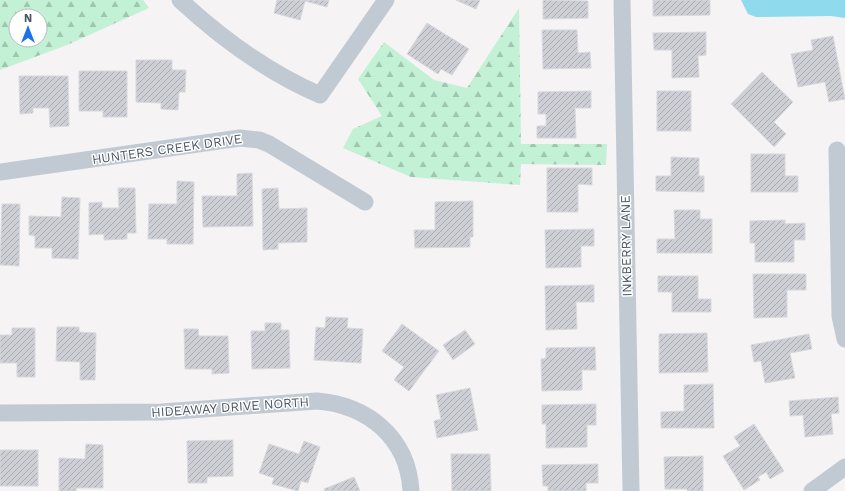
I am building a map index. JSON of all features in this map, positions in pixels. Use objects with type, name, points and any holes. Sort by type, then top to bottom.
[{"type":"street","points":[[180,0],[206,25],[266,68],[320,95],[386,0]]},
{"type":"street","name":"INKBERRY LANE","points":[[622,0],[631,491]]},
{"type":"street","name":"HUNTERS CREEK DRIVE","points":[[0,172],[240,138],[250,138],[269,144],[365,202]]},
{"type":"street","points":[[837,150],[840,316],[845,339]]},
{"type":"street","name":"HIDEAWAY DRIVE NORTH","points":[[0,413],[162,412],[317,401],[335,402],[357,410],[368,416],[387,432],[401,453],[406,464],[411,491]]},
{"type":"street","points":[[812,491],[845,467]]},
{"type":"green space","points":[[0,0],[143,0],[149,8],[67,45],[0,70]]},
{"type":"green space","points":[[519,8],[521,144],[607,144],[606,165],[521,164],[520,185],[411,177],[343,148],[353,129],[382,116],[358,79],[384,42],[434,80],[467,88]]},
{"type":"water","points":[[741,0],[845,0],[845,18],[831,16],[756,17],[748,14]]},
{"type":"building","points":[[277,0],[329,0],[327,7],[305,1],[300,20],[274,13]]},
{"type":"building","points":[[456,0],[480,0],[476,9]]},
{"type":"building","points":[[543,0],[588,1],[588,18],[543,19]]},
{"type":"building","points":[[653,0],[710,0],[710,15],[653,16]]},
{"type":"building","points":[[427,23],[469,49],[452,75],[441,69],[438,74],[407,54]]},
{"type":"building","points":[[542,30],[577,30],[578,53],[590,52],[591,68],[543,69]]},
{"type":"building","points":[[706,32],[706,55],[698,56],[699,77],[672,78],[672,50],[654,50],[653,33]]},
{"type":"building","points":[[833,36],[845,99],[829,102],[825,82],[798,87],[791,54],[813,50],[811,40]]},
{"type":"building","points":[[136,60],[172,60],[172,70],[186,70],[185,92],[179,92],[178,110],[161,109],[161,103],[136,102]]},
{"type":"building","points":[[79,71],[127,71],[127,117],[103,117],[103,111],[79,111]]},
{"type":"building","points":[[762,72],[793,102],[774,122],[786,134],[774,147],[731,104]]},
{"type":"building","points":[[19,76],[68,76],[69,126],[50,127],[49,108],[33,108],[33,113],[20,114]]},
{"type":"building","points":[[591,91],[591,108],[575,108],[576,138],[537,138],[537,126],[546,126],[546,114],[538,114],[538,92]]},
{"type":"building","points":[[657,91],[691,91],[691,131],[657,131]]},
{"type":"building","points":[[751,154],[785,154],[785,176],[798,176],[798,192],[751,192]]},
{"type":"building","points":[[671,157],[699,158],[699,176],[704,176],[704,192],[656,191],[656,176],[671,176]]},
{"type":"building","points":[[547,168],[592,168],[592,185],[578,184],[578,212],[547,212]]},
{"type":"building","points":[[252,173],[253,226],[203,227],[202,196],[237,196],[237,174]]},
{"type":"building","points":[[177,181],[194,182],[193,244],[167,244],[167,239],[148,239],[149,204],[177,204]]},
{"type":"building","points":[[118,188],[135,188],[136,233],[127,233],[127,239],[104,240],[104,234],[89,235],[89,203],[102,202],[102,208],[119,208]]},
{"type":"building","points":[[278,188],[279,209],[307,208],[307,242],[278,243],[278,249],[263,250],[262,189]]},
{"type":"building","points":[[62,197],[80,198],[78,259],[52,258],[52,248],[35,248],[35,236],[29,235],[29,216],[61,217]]},
{"type":"building","points":[[473,201],[473,237],[470,237],[470,247],[415,248],[414,230],[435,230],[435,202]]},
{"type":"building","points":[[2,204],[20,204],[19,266],[0,265]]},
{"type":"building","points":[[674,210],[700,210],[700,219],[712,219],[712,253],[657,253],[657,239],[675,239]]},
{"type":"building","points":[[785,220],[785,224],[805,223],[805,240],[794,240],[794,262],[755,262],[755,243],[750,243],[750,221]]},
{"type":"building","points":[[594,229],[594,246],[581,246],[581,267],[546,268],[545,230]]},
{"type":"building","points":[[753,274],[806,274],[806,290],[787,290],[787,317],[754,318]]},
{"type":"building","points":[[658,276],[698,276],[698,299],[711,299],[711,312],[672,312],[672,292],[658,292]]},
{"type":"building","points":[[594,285],[594,302],[576,302],[577,329],[546,330],[545,286]]},
{"type":"building","points":[[326,317],[348,318],[347,328],[363,329],[361,363],[314,360],[316,327],[325,328]]},
{"type":"building","points":[[265,323],[281,323],[281,330],[289,330],[290,368],[252,369],[251,331],[265,331]]},
{"type":"building","points":[[402,324],[439,351],[409,391],[394,380],[404,367],[382,351]]},
{"type":"building","points":[[57,327],[79,327],[79,332],[96,333],[95,380],[80,380],[80,362],[56,361]]},
{"type":"building","points":[[12,328],[35,328],[35,377],[17,377],[17,363],[0,363],[0,335],[12,335]]},
{"type":"building","points":[[184,329],[198,329],[199,336],[228,336],[229,373],[212,374],[212,369],[185,369]]},
{"type":"building","points":[[465,330],[475,344],[453,360],[443,345]]},
{"type":"building","points":[[707,333],[708,372],[659,373],[659,334]]},
{"type":"building","points":[[809,334],[812,349],[790,353],[795,378],[765,383],[761,361],[754,362],[751,345]]},
{"type":"building","points":[[595,347],[596,370],[582,370],[582,390],[542,391],[541,359],[546,358],[546,348]]},
{"type":"building","points":[[713,384],[714,428],[661,428],[661,412],[684,411],[684,385]]},
{"type":"building","points":[[470,388],[478,430],[437,438],[434,421],[441,419],[436,395]]},
{"type":"building","points":[[838,397],[839,413],[831,414],[833,434],[805,437],[803,415],[790,416],[789,401]]},
{"type":"building","points":[[596,404],[596,425],[587,425],[587,447],[546,448],[546,424],[542,424],[542,405]]},
{"type":"building","points":[[754,424],[784,471],[770,479],[766,472],[758,477],[760,480],[744,490],[723,456],[740,446],[734,437]]},
{"type":"building","points":[[233,440],[233,476],[207,477],[207,483],[188,483],[187,441]]},
{"type":"building","points":[[304,441],[320,447],[308,483],[301,481],[298,491],[272,484],[274,478],[259,473],[269,444],[299,454]]},
{"type":"building","points":[[86,444],[103,445],[103,488],[76,488],[76,491],[59,491],[59,458],[85,459]]},
{"type":"building","points":[[0,450],[38,450],[38,486],[0,486]]},
{"type":"building","points":[[451,454],[490,454],[491,491],[452,491]]},
{"type":"building","points":[[703,456],[703,491],[665,489],[664,457]]},
{"type":"building","points":[[598,464],[598,483],[586,483],[586,491],[548,491],[548,486],[543,486],[542,465]]},
{"type":"building","points":[[354,477],[360,491],[325,491],[324,489]]}]
